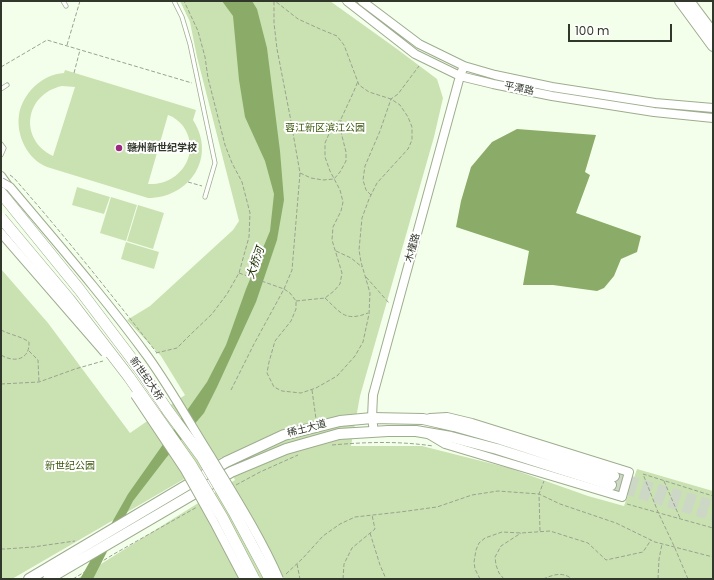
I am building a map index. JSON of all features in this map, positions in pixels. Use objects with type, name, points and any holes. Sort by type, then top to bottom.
[{"type":"highway","name":"新世纪大桥","points":[[5,190],[141,371],[202,457],[270,579]]},
{"type":"highway","name":"新世纪大桥","points":[[1,218],[69,299],[124,371],[187,459],[222,518],[254,579]]},
{"type":"main road","points":[[680,1],[713,46]]},
{"type":"main road","points":[[689,1],[713,33]]},
{"type":"main road","name":"稀土大道","points":[[29,579],[226,462],[284,435],[340,420],[372,418],[423,419],[500,439],[613,481],[451,437],[427,433],[388,431],[339,434],[286,449],[231,472],[48,579]]},
{"type":"street","name":"平潭路","points":[[348,1],[414,54],[460,76],[552,96],[654,112],[713,118]]},
{"type":"street","name":"平潭路","points":[[362,1],[419,44],[464,66],[495,75],[552,87],[655,104],[713,108]]},
{"type":"street","name":"木槿路","points":[[374,432],[372,418],[373,395],[464,66]]},
{"type":"street","points":[[4,175],[5,190]]},
{"type":"street","points":[[1,182],[5,190],[89,281],[149,358],[179,403],[242,508],[281,578]]},
{"type":"street","points":[[1,232],[119,371],[185,470],[244,579]]},
{"type":"street","points":[[423,419],[447,417],[472,422],[629,472],[622,497],[445,444],[427,433]]},
{"type":"lane","points":[[63,1],[66,6]]},
{"type":"lane","points":[[174,1],[182,17],[190,44],[215,162],[206,197]]},
{"type":"lane","points":[[1,89],[7,85]]},
{"type":"lane","points":[[1,144],[4,148],[1,155]]},
{"type":"path","points":[[67,45],[80,1]]},
{"type":"path","points":[[150,354],[176,348],[212,314],[228,294],[239,273],[249,237],[250,213],[242,182],[232,163],[225,144],[198,31],[184,1]]},
{"type":"path","points":[[239,273],[290,292],[296,302],[296,309],[290,321],[275,341],[268,362],[267,373],[274,387],[282,391],[302,393],[312,390],[338,376],[355,356],[363,342],[369,313],[370,293],[362,268],[359,250],[362,218],[377,183],[408,149],[412,140],[412,127],[408,117],[400,106],[391,99],[369,92],[359,85],[344,45],[336,36],[298,19],[274,1]]},
{"type":"path","points":[[231,390],[284,289],[292,270],[300,173],[277,48],[274,23],[274,1]]},
{"type":"path","points":[[1,67],[47,40],[199,85]]},
{"type":"path","points":[[74,73],[80,50]]},
{"type":"path","points":[[371,196],[366,190],[363,180],[365,166],[380,131],[391,99],[398,94],[419,66]]},
{"type":"path","points":[[300,173],[311,178],[323,180],[334,179],[340,172],[346,162],[346,152],[340,128],[341,119],[358,81]]},
{"type":"path","points":[[296,302],[325,298],[340,284],[342,273],[332,240],[334,227],[343,202],[340,190],[330,172],[325,157],[326,143],[332,127],[341,119]]},
{"type":"path","points":[[4,175],[14,178],[82,258],[158,353]]},
{"type":"path","points":[[188,182],[208,188]]},
{"type":"path","points":[[335,250],[351,258],[362,268]]},
{"type":"path","points":[[366,277],[390,304]]},
{"type":"path","points":[[325,298],[342,314],[352,317],[369,313]]},
{"type":"path","points":[[1,330],[29,342],[28,351],[25,356],[15,359],[1,355]]},
{"type":"path","points":[[28,351],[38,360],[39,382]]},
{"type":"path","points":[[1,384],[39,382],[75,369],[106,361]]},
{"type":"path","points":[[312,390],[318,426]]},
{"type":"path","points":[[330,445],[367,442],[394,442],[432,446]]},
{"type":"path","points":[[234,487],[260,472],[302,453]]},
{"type":"path","points":[[688,579],[643,474],[713,496]]},
{"type":"path","points":[[540,531],[539,494],[545,478]]},
{"type":"path","points":[[664,480],[681,519]]},
{"type":"path","points":[[281,578],[297,564],[323,536],[340,524],[355,517],[437,507],[472,495],[498,491],[539,494],[560,504],[616,523],[662,544],[713,557]]},
{"type":"path","points":[[627,504],[713,528],[713,525]]},
{"type":"path","points":[[75,578],[114,554],[200,506]]},
{"type":"path","points":[[343,579],[344,564],[352,548],[375,529],[371,514]]},
{"type":"path","points":[[480,579],[475,569],[474,562],[479,543],[485,538],[502,532],[521,533],[550,530],[588,543],[606,560],[642,552],[651,540]]},
{"type":"path","points":[[370,533],[386,579]]},
{"type":"path","points":[[504,579],[499,573],[495,556],[501,546],[521,533]]},
{"type":"path","points":[[1,548],[33,548],[80,541]]},
{"type":"path","points":[[658,579],[659,559],[662,544]]},
{"type":"path","points":[[297,564],[300,579]]},
{"type":"path","points":[[543,579],[561,574],[572,579]]},
{"type":"green space","name":"蓉江新区滨江公园","points":[[180,1],[330,1],[437,79],[443,98],[434,137],[360,396],[351,446],[422,446],[509,468],[588,496],[624,506],[637,469],[713,491],[713,579],[77,579],[235,480],[222,457],[12,579],[1,579],[1,269],[48,323],[130,433],[185,395],[161,356],[127,320],[150,306],[233,230],[239,221],[197,57],[190,22]]},
{"type":"green space","points":[[65,70],[196,110],[193,120],[200,134],[202,148],[200,161],[195,173],[187,183],[176,191],[163,196],[148,198],[47,167],[34,158],[24,146],[21,138],[19,130],[19,115],[21,107],[34,86],[48,77],[64,73]],"holes":[[[62,86],[75,87],[53,156],[42,148],[34,139],[30,118],[34,107],[40,98],[50,91]],[[168,115],[183,126],[188,136],[190,147],[189,157],[185,166],[170,180],[148,184]]]},
{"type":"green space","points":[[77,187],[110,197],[104,214],[72,205]]},
{"type":"green space","points":[[111,197],[137,205],[126,241],[100,233]]},
{"type":"green space","points":[[138,205],[164,213],[153,249],[127,241]]},
{"type":"green space","points":[[126,242],[159,252],[154,269],[121,259]]},
{"type":"shaded area","points":[[222,1],[252,1],[257,9],[267,48],[280,151],[284,200],[277,240],[256,302],[204,413],[166,458],[133,501],[93,579],[80,579],[128,494],[207,382],[226,345],[246,289],[270,231],[274,194],[265,161],[245,117],[239,80],[233,16]]},
{"type":"shaded area","points":[[517,129],[596,135],[585,172],[590,175],[576,213],[641,236],[637,252],[621,259],[614,276],[604,288],[597,291],[553,285],[523,285],[529,251],[456,227],[461,201],[471,167],[492,142]]},
{"type":"tunnel","points":[[614,476],[713,505]]},
{"type":"tunnel","points":[[611,485],[713,516]]},
{"type":"place","name":"赣州新世纪学校","points":[[119,148]]},
{"type":"water label","name":"大桥河","points":[[256,263]]},
{"type":"park label","name":"新世纪公园","points":[[70,466]]}]
